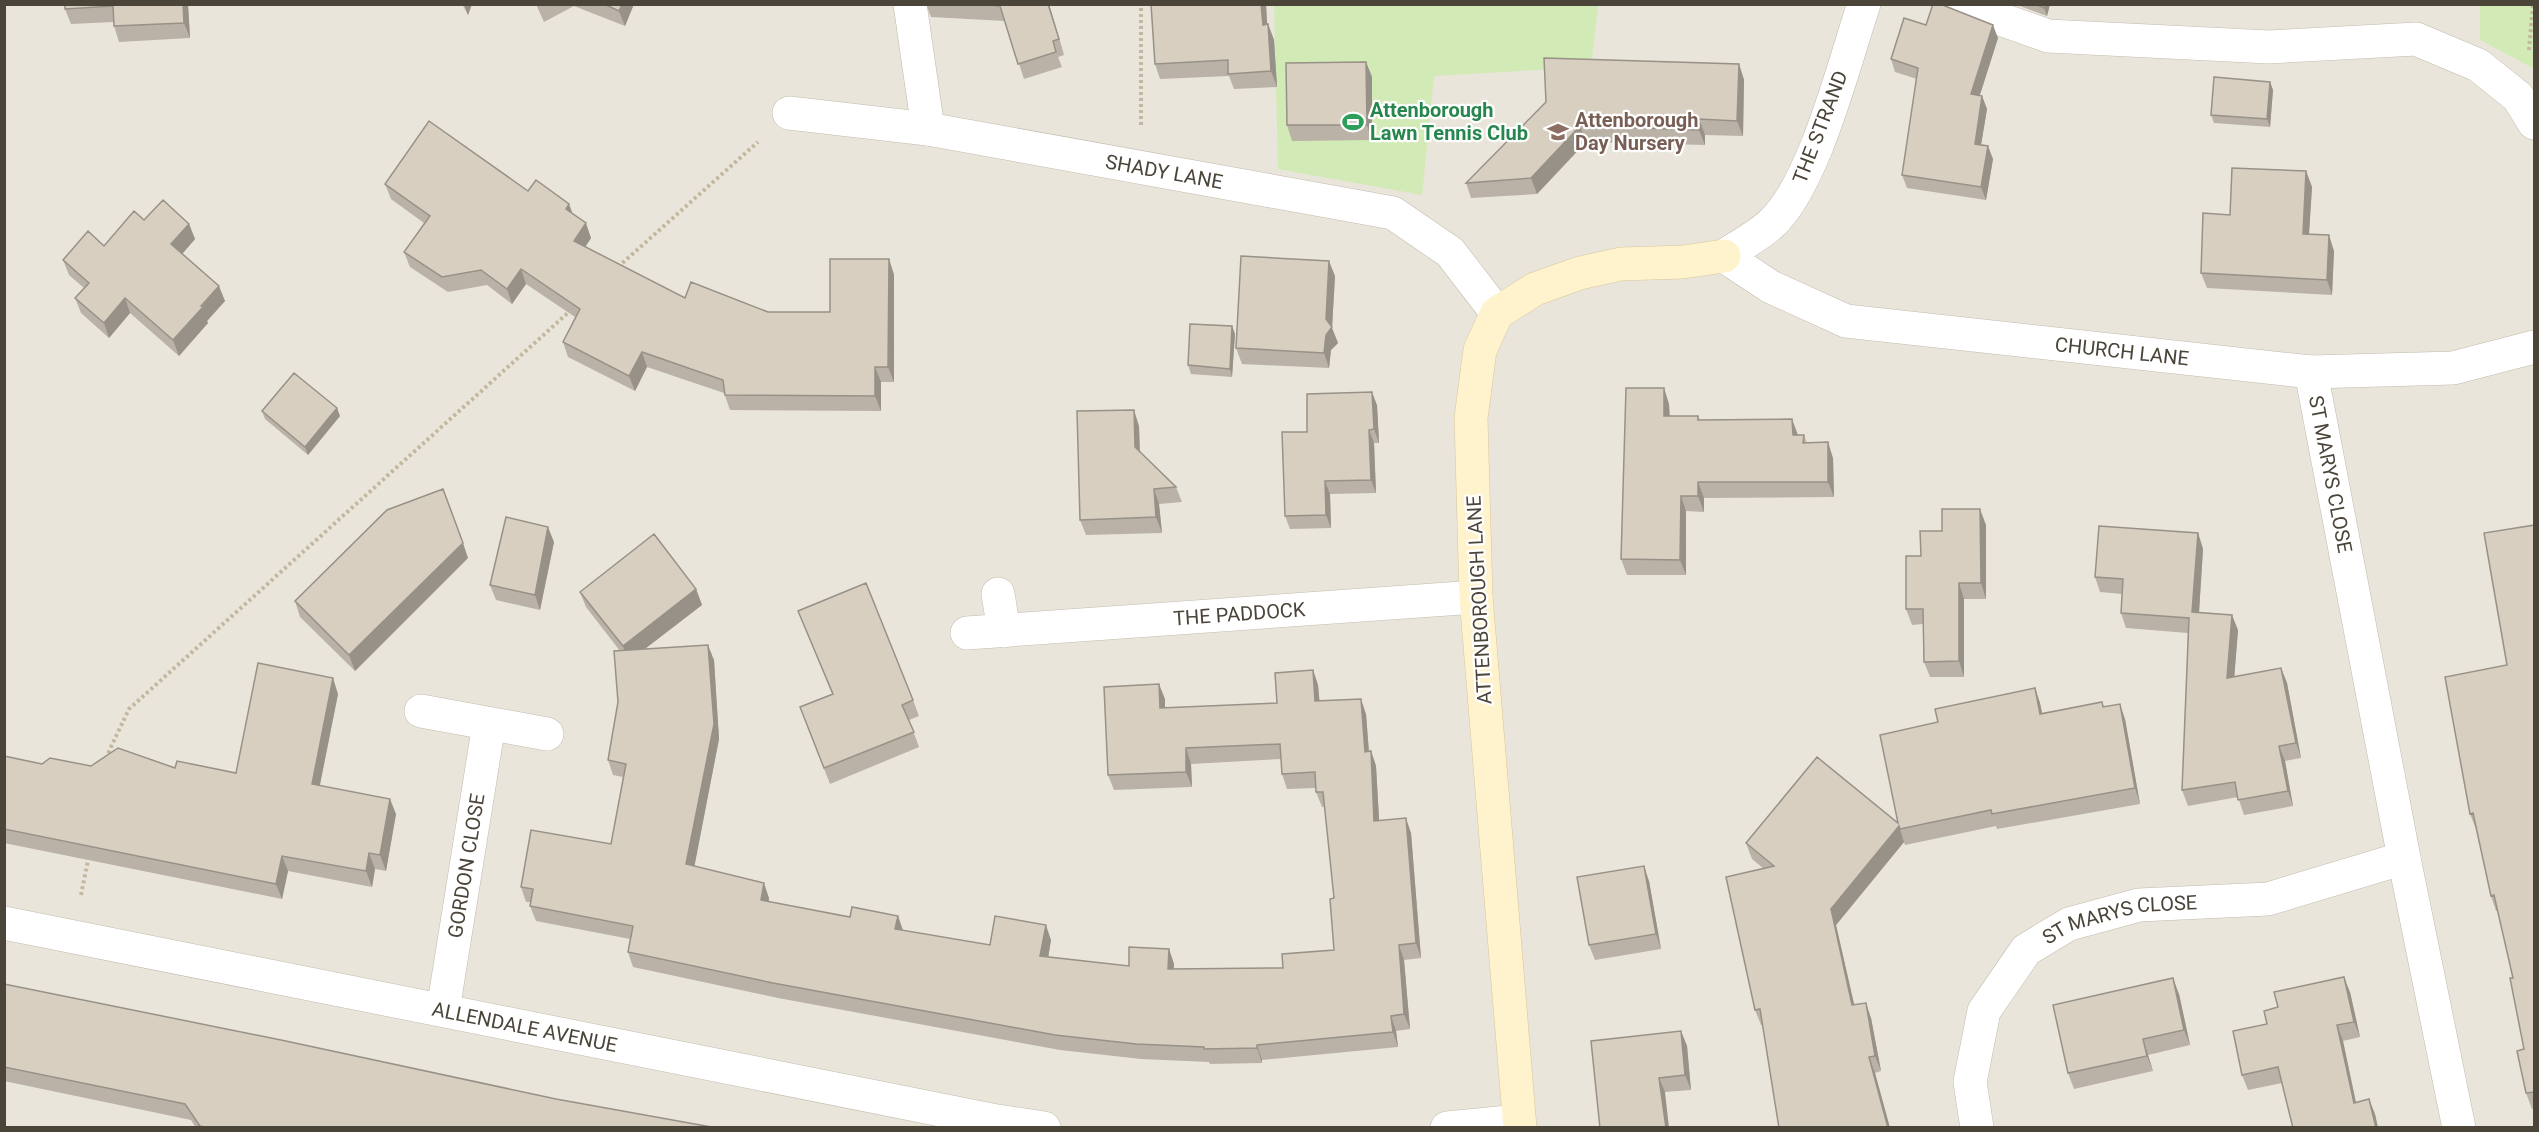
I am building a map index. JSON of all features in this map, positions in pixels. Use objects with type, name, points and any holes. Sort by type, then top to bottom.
[{"type":"street","points":[[910,4],[928,129]]},
{"type":"street","name":"THE STRAND","points":[[1724,256],[1770,225],[1795,194],[1817,145],[1864,4]]},
{"type":"street","points":[[1958,4],[2048,36],[2269,46],[2416,39],[2478,65],[2518,97],[2535,123]]},
{"type":"street","name":"SHADY LANE","points":[[789,113],[928,129],[1393,213],[1450,252],[1497,313]]},
{"type":"street","points":[[1497,313],[1535,289],[1580,273],[1621,264],[1683,262],[1724,256]]},
{"type":"street","name":"CHURCH LANE","points":[[1724,256],[1771,287],[1846,321],[2311,372],[2453,368],[2535,347]]},
{"type":"street","name":"ATTENBOROUGH LANE","points":[[1497,313],[1480,350],[1471,418],[1476,597],[1519,1124]]},
{"type":"street","name":"ST MARYS CLOSE","points":[[2311,372],[2404,858],[2459,1128]]},
{"type":"street","points":[[998,594],[1004,631]]},
{"type":"street","name":"THE PADDOCK","points":[[967,633],[1476,597]]},
{"type":"street","points":[[421,711],[547,734]]},
{"type":"street","name":"GORDON CLOSE","points":[[444,1010],[489,724]]},
{"type":"street","name":"ST MARYS CLOSE","points":[[1977,1128],[1970,1082],[1984,1011],[2026,950],[2069,924],[2139,905],[2268,899],[2404,858]]},
{"type":"street","name":"ALLENDALE AVENUE","points":[[4,923],[991,1120],[1044,1128]]},
{"type":"street","points":[[1447,1128],[1519,1124]]},
{"type":"path","points":[[1140,168],[1141,4]]},
{"type":"path","points":[[613,272],[789,113]]},
{"type":"path","points":[[107,762],[109,751],[129,709],[578,304]]},
{"type":"path","points":[[73,938],[91,844]]},
{"type":"shaded area","points":[[2480,4],[2480,40],[2534,69],[2534,1127],[5,1128],[5,5]]},
{"type":"green space","name":"Attenborough Lawn Tennis Club","points":[[1274,5],[1598,5],[1591,67],[1434,76],[1422,195],[1278,169]]},
{"type":"green space","points":[[2480,5],[2534,5],[2534,69],[2480,40]]},
{"type":"building","points":[[65,4],[183,4],[184,23],[114,26],[113,6],[65,9]]},
{"type":"building","points":[[604,4],[622,4],[619,11]]},
{"type":"building","points":[[978,4],[1048,4],[1059,39],[1053,41],[1056,52],[1018,64],[1000,6]]},
{"type":"building","points":[[1151,4],[1261,4],[1263,25],[1268,24],[1271,71],[1228,74],[1228,60],[1155,64]]},
{"type":"building","points":[[1933,4],[1940,4],[1993,25],[1971,94],[1982,96],[1975,144],[1988,146],[1981,187],[1902,175],[1918,68],[1891,59],[1904,18],[1926,25]]},
{"type":"building","points":[[1544,58],[1739,64],[1737,121],[1699,119],[1699,130],[1580,126],[1531,178],[1466,183],[1546,102]]},
{"type":"building","points":[[1366,62],[1367,125],[1287,125],[1286,63]]},
{"type":"building","points":[[2214,77],[2270,82],[2267,119],[2211,115]]},
{"type":"building","points":[[429,121],[528,191],[536,180],[569,204],[566,209],[586,223],[574,241],[685,298],[691,282],[768,312],[830,312],[830,259],[889,259],[888,367],[875,367],[875,396],[725,395],[723,380],[642,352],[629,376],[563,342],[580,309],[521,269],[507,289],[481,270],[442,277],[404,252],[430,216],[385,184]]},
{"type":"building","points":[[2232,168],[2306,171],[2303,234],[2329,235],[2327,280],[2201,273],[2203,213],[2230,215]]},
{"type":"building","points":[[163,200],[189,224],[171,244],[219,286],[173,340],[125,298],[104,323],[75,298],[89,283],[63,260],[88,231],[104,246],[134,211],[144,220]]},
{"type":"building","points":[[1241,256],[1329,261],[1326,319],[1332,327],[1326,335],[1324,353],[1236,348]]},
{"type":"building","points":[[1190,324],[1232,326],[1230,369],[1188,365]]},
{"type":"building","points":[[294,373],[337,408],[305,447],[262,411]]},
{"type":"building","points":[[1626,388],[1664,388],[1664,416],[1698,416],[1698,420],[1792,419],[1793,435],[1804,435],[1803,443],[1828,442],[1828,482],[1698,482],[1698,496],[1681,496],[1680,560],[1621,559]]},
{"type":"building","points":[[1372,392],[1374,429],[1369,430],[1371,480],[1325,481],[1326,515],[1285,516],[1282,432],[1307,432],[1307,394]]},
{"type":"building","points":[[1134,410],[1135,447],[1176,487],[1154,489],[1156,517],[1080,520],[1077,411]]},
{"type":"building","points":[[443,489],[463,543],[349,655],[295,601],[387,510]]},
{"type":"building","points":[[1942,509],[1980,509],[1981,583],[1959,583],[1959,661],[1924,662],[1923,609],[1906,609],[1906,556],[1921,556],[1920,531],[1942,531]]},
{"type":"building","points":[[506,517],[548,527],[535,595],[490,585]]},
{"type":"building","points":[[2535,525],[2535,1092],[2526,1093],[2517,1051],[2524,1049],[2510,978],[2513,978],[2494,895],[2491,896],[2473,813],[2470,814],[2445,677],[2507,665],[2484,533]]},
{"type":"building","points":[[2099,526],[2198,533],[2192,612],[2232,615],[2227,678],[2281,668],[2296,743],[2279,746],[2288,791],[2238,800],[2235,782],[2182,790],[2189,618],[2121,613],[2123,579],[2095,577]]},
{"type":"building","points":[[654,534],[696,589],[623,646],[580,592]]},
{"type":"building","points":[[866,583],[913,700],[902,705],[914,732],[824,768],[800,707],[833,694],[798,611]]},
{"type":"building","points":[[708,645],[714,724],[686,864],[764,883],[761,900],[850,917],[852,907],[898,916],[895,929],[990,945],[995,916],[1046,925],[1040,956],[1129,966],[1129,947],[1169,949],[1168,969],[1283,968],[1282,954],[1334,950],[1330,899],[1334,898],[1323,792],[1316,792],[1315,772],[1282,774],[1280,744],[1186,748],[1186,772],[1108,775],[1104,687],[1159,684],[1160,708],[1277,703],[1275,673],[1313,670],[1315,701],[1361,699],[1365,752],[1371,751],[1374,821],[1406,818],[1416,943],[1399,945],[1404,1014],[1391,1016],[1393,1032],[1257,1045],[1257,1048],[1204,1049],[1204,1047],[1136,1044],[1055,1035],[773,983],[628,952],[633,926],[530,906],[533,889],[521,887],[531,830],[611,844],[626,764],[608,760],[618,702],[614,651]]},
{"type":"building","points":[[258,663],[333,678],[312,784],[390,799],[380,855],[369,853],[366,871],[282,856],[276,884],[4,829],[4,756],[42,764],[50,758],[91,766],[118,748],[175,768],[177,761],[236,773]]},
{"type":"building","points":[[2035,688],[2040,714],[2102,702],[2103,707],[2120,704],[2135,788],[1992,814],[1991,810],[1900,829],[1899,826],[1831,909],[1852,1005],[1866,1003],[1875,1056],[1869,1057],[1888,1128],[1779,1128],[1760,1009],[1755,1010],[1726,877],[1774,866],[1746,843],[1817,757],[1898,823],[1880,735],[1938,722],[1935,709]]},
{"type":"building","points":[[1644,866],[1656,934],[1589,945],[1577,877]]},
{"type":"building","points":[[2344,977],[2354,1022],[2337,1025],[2354,1103],[2369,1099],[2376,1128],[2293,1128],[2278,1067],[2242,1075],[2233,1031],[2267,1024],[2264,1011],[2278,1007],[2274,992]]},
{"type":"building","points":[[2173,978],[2184,1030],[2143,1039],[2147,1056],[2068,1073],[2053,1005]]},
{"type":"building","points":[[4,984],[556,1099],[717,1128],[208,1128],[200,1126],[185,1104],[4,1067]]},
{"type":"building","points":[[1681,1031],[1685,1075],[1659,1078],[1666,1128],[1600,1128],[1591,1041]]},
{"type":"place","name":"Attenborough Lawn Tennis Club","points":[[1353,122]]},
{"type":"place","name":"Attenborough Day Nursery","points":[[1558,132]]}]
